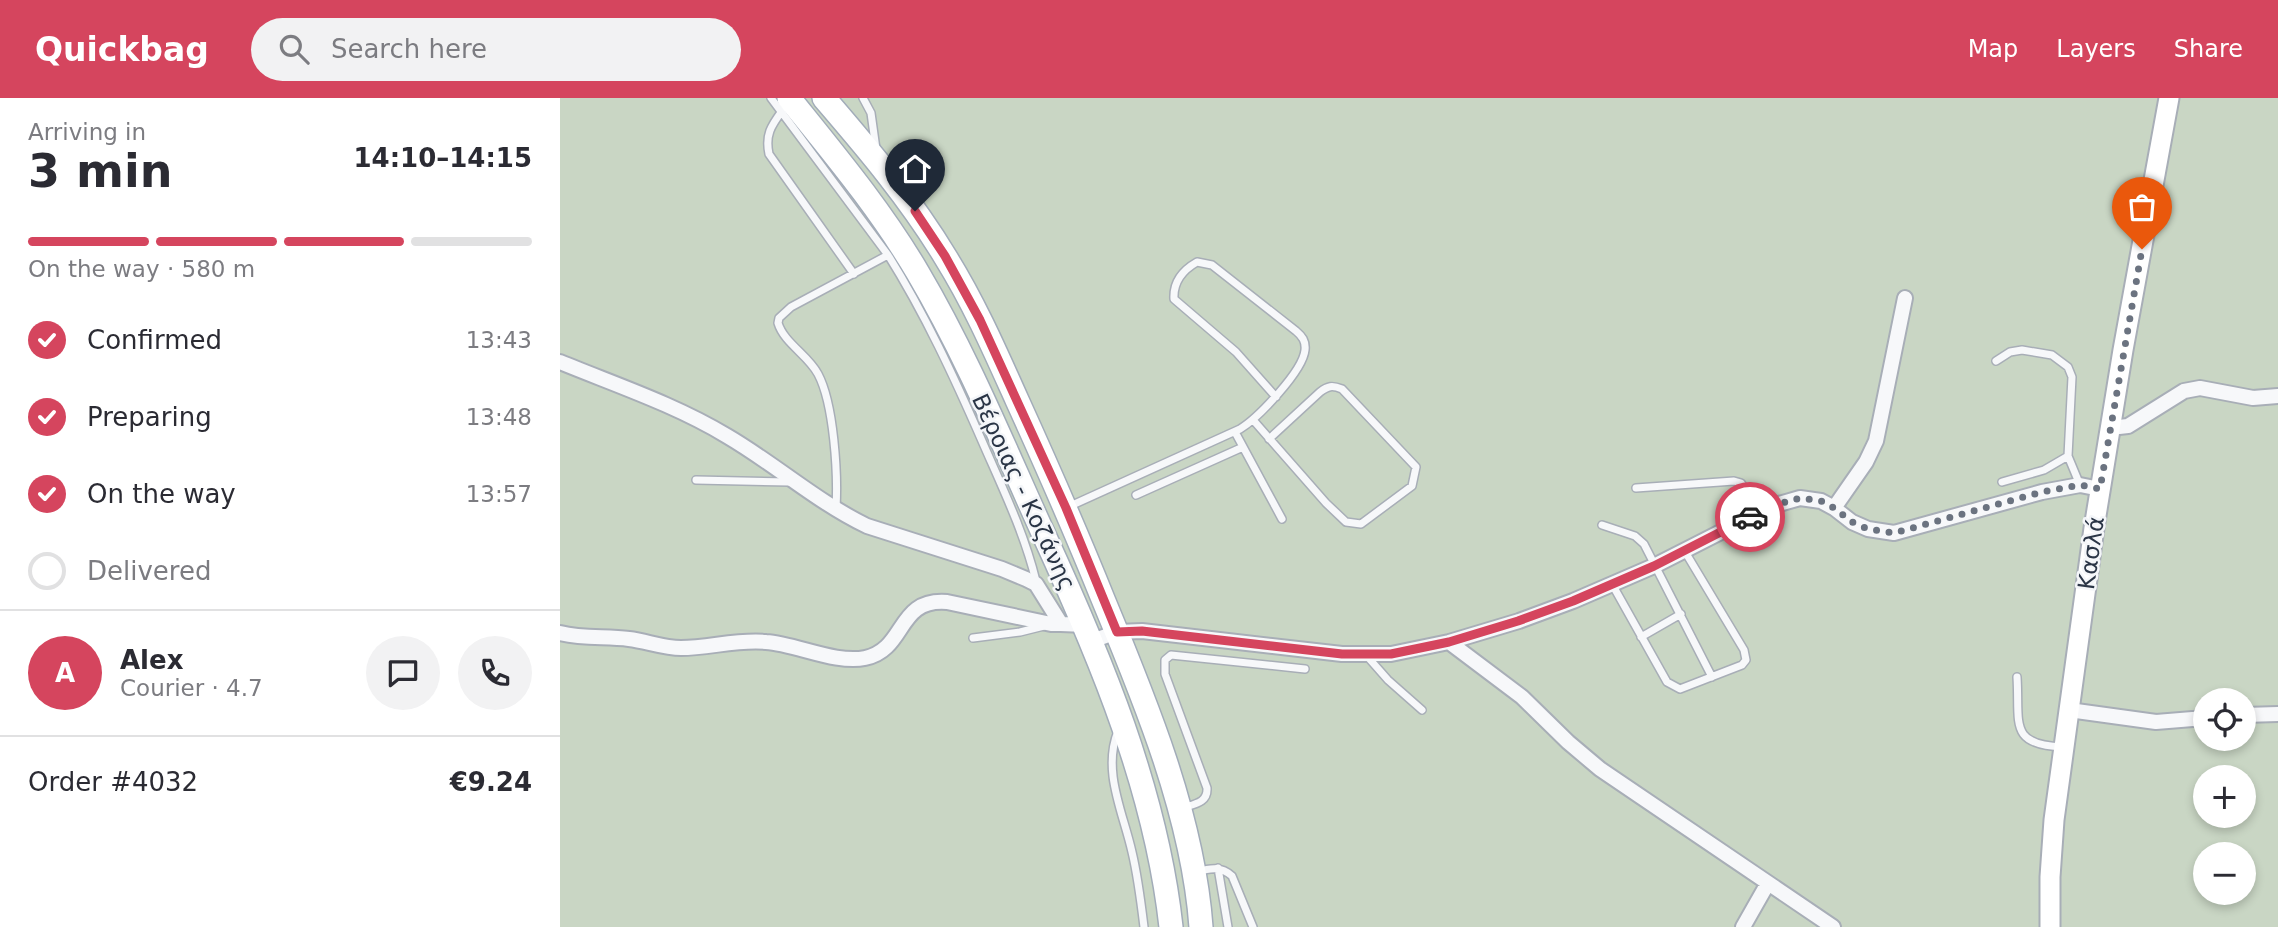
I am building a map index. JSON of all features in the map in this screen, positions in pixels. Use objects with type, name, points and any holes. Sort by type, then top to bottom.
[{"type":"main road","name":"Βέροιας - Κοζάνης","points":[[824,98],[877,160],[938,245],[970,300],[1066,508],[1134,672],[1165,758],[1193,873],[1201,927]]},
{"type":"main road","name":"Βέροιας - Κοζάνης","points":[[785,105],[881,215],[945,321],[1088,633],[1121,723],[1157,845],[1171,927]]},
{"type":"street","name":"Κασλά","points":[[2050,927],[2051,851],[2100,489],[2169,98]]},
{"type":"street","points":[[1834,508],[1866,462],[1876,441],[1905,298]]},
{"type":"street","points":[[560,362],[714,428],[794,483],[867,526],[1002,569],[1036,584],[1056,624]]},
{"type":"street","points":[[2110,428],[2128,426],[2184,391],[2200,388],[2253,398],[2278,396]]},
{"type":"street","points":[[560,633],[579,637],[628,639],[679,648],[762,641],[832,656],[861,659],[874,656],[884,649],[915,608],[934,601],[1056,624],[1088,633],[1142,631],[1366,655],[1391,654],[1449,642],[1530,617],[1654,566],[1761,512],[1800,498],[1821,501],[1852,522],[1868,529],[1894,533],[2030,495],[2080,485],[2100,489]]},
{"type":"street","points":[[1449,642],[1522,697],[1600,769],[1833,927]]},
{"type":"street","points":[[2070,710],[2156,722],[2193,719]]},
{"type":"street","points":[[2256,715],[2278,714]]},
{"type":"street","points":[[1743,927],[1768,883]]},
{"type":"lane","points":[[771,98],[785,105],[915,299],[1016,518],[1030,556],[1036,584]]},
{"type":"lane","points":[[863,98],[871,113],[877,160]]},
{"type":"lane","points":[[785,105],[771,125],[768,135],[769,154],[853,274]]},
{"type":"lane","points":[[836,509],[834,443],[824,392],[817,373],[778,327],[779,318],[791,307],[888,255]]},
{"type":"lane","points":[[1066,508],[1254,421],[1276,397],[1296,370],[1306,349],[1304,338],[1212,265],[1197,262],[1188,268],[1175,285],[1174,299],[1236,352],[1276,397]]},
{"type":"lane","points":[[1996,361],[2010,352],[2022,350],[2052,355],[2068,367],[2073,377],[2068,456],[2080,485]]},
{"type":"lane","points":[[1254,421],[1269,439],[1326,503],[1346,522],[1361,524],[1412,486],[1414,481],[1416,467],[1342,390],[1335,386],[1320,392],[1269,439]]},
{"type":"lane","points":[[1235,432],[1282,519]]},
{"type":"lane","points":[[1136,495],[1243,447]]},
{"type":"lane","points":[[2002,482],[2044,470],[2068,456]]},
{"type":"lane","points":[[696,480],[794,483]]},
{"type":"lane","points":[[1636,488],[1734,481],[1741,483],[1761,512]]},
{"type":"lane","points":[[1602,525],[1634,536],[1644,544],[1712,677]]},
{"type":"lane","points":[[1612,584],[1667,682],[1674,688],[1681,689],[1742,665],[1746,660],[1744,650],[1684,550]]},
{"type":"lane","points":[[1641,637],[1681,614]]},
{"type":"lane","points":[[973,638],[1056,624]]},
{"type":"lane","points":[[1178,809],[1204,800],[1208,795],[1165,674],[1166,660],[1171,655],[1305,669]]},
{"type":"lane","points":[[1366,655],[1388,680],[1422,710]]},
{"type":"lane","points":[[2017,677],[2020,729],[2024,737],[2032,744],[2043,747],[2064,747]]},
{"type":"lane","points":[[1121,723],[1112,748],[1111,771],[1132,852],[1144,927]]},
{"type":"lane","points":[[1193,873],[1209,868],[1226,870],[1236,881],[1253,927]]},
{"type":"lane","points":[[1218,868],[1228,927]]},
{"type":"green space","points":[[560,98],[2278,98],[2278,927],[560,927]]},
{"type":"way so far","points":[[1750,517],[1772,506],[1800,498],[1821,501],[1852,522],[1868,529],[1894,533],[2042,492],[2080,485],[2100,489],[2142,249]]},
{"type":"route","points":[[915,211],[945,256],[980,320],[1066,508],[1117,632],[1142,631],[1342,654],[1391,654],[1449,642],[1573,601],[1654,566],[1750,517]]}]
